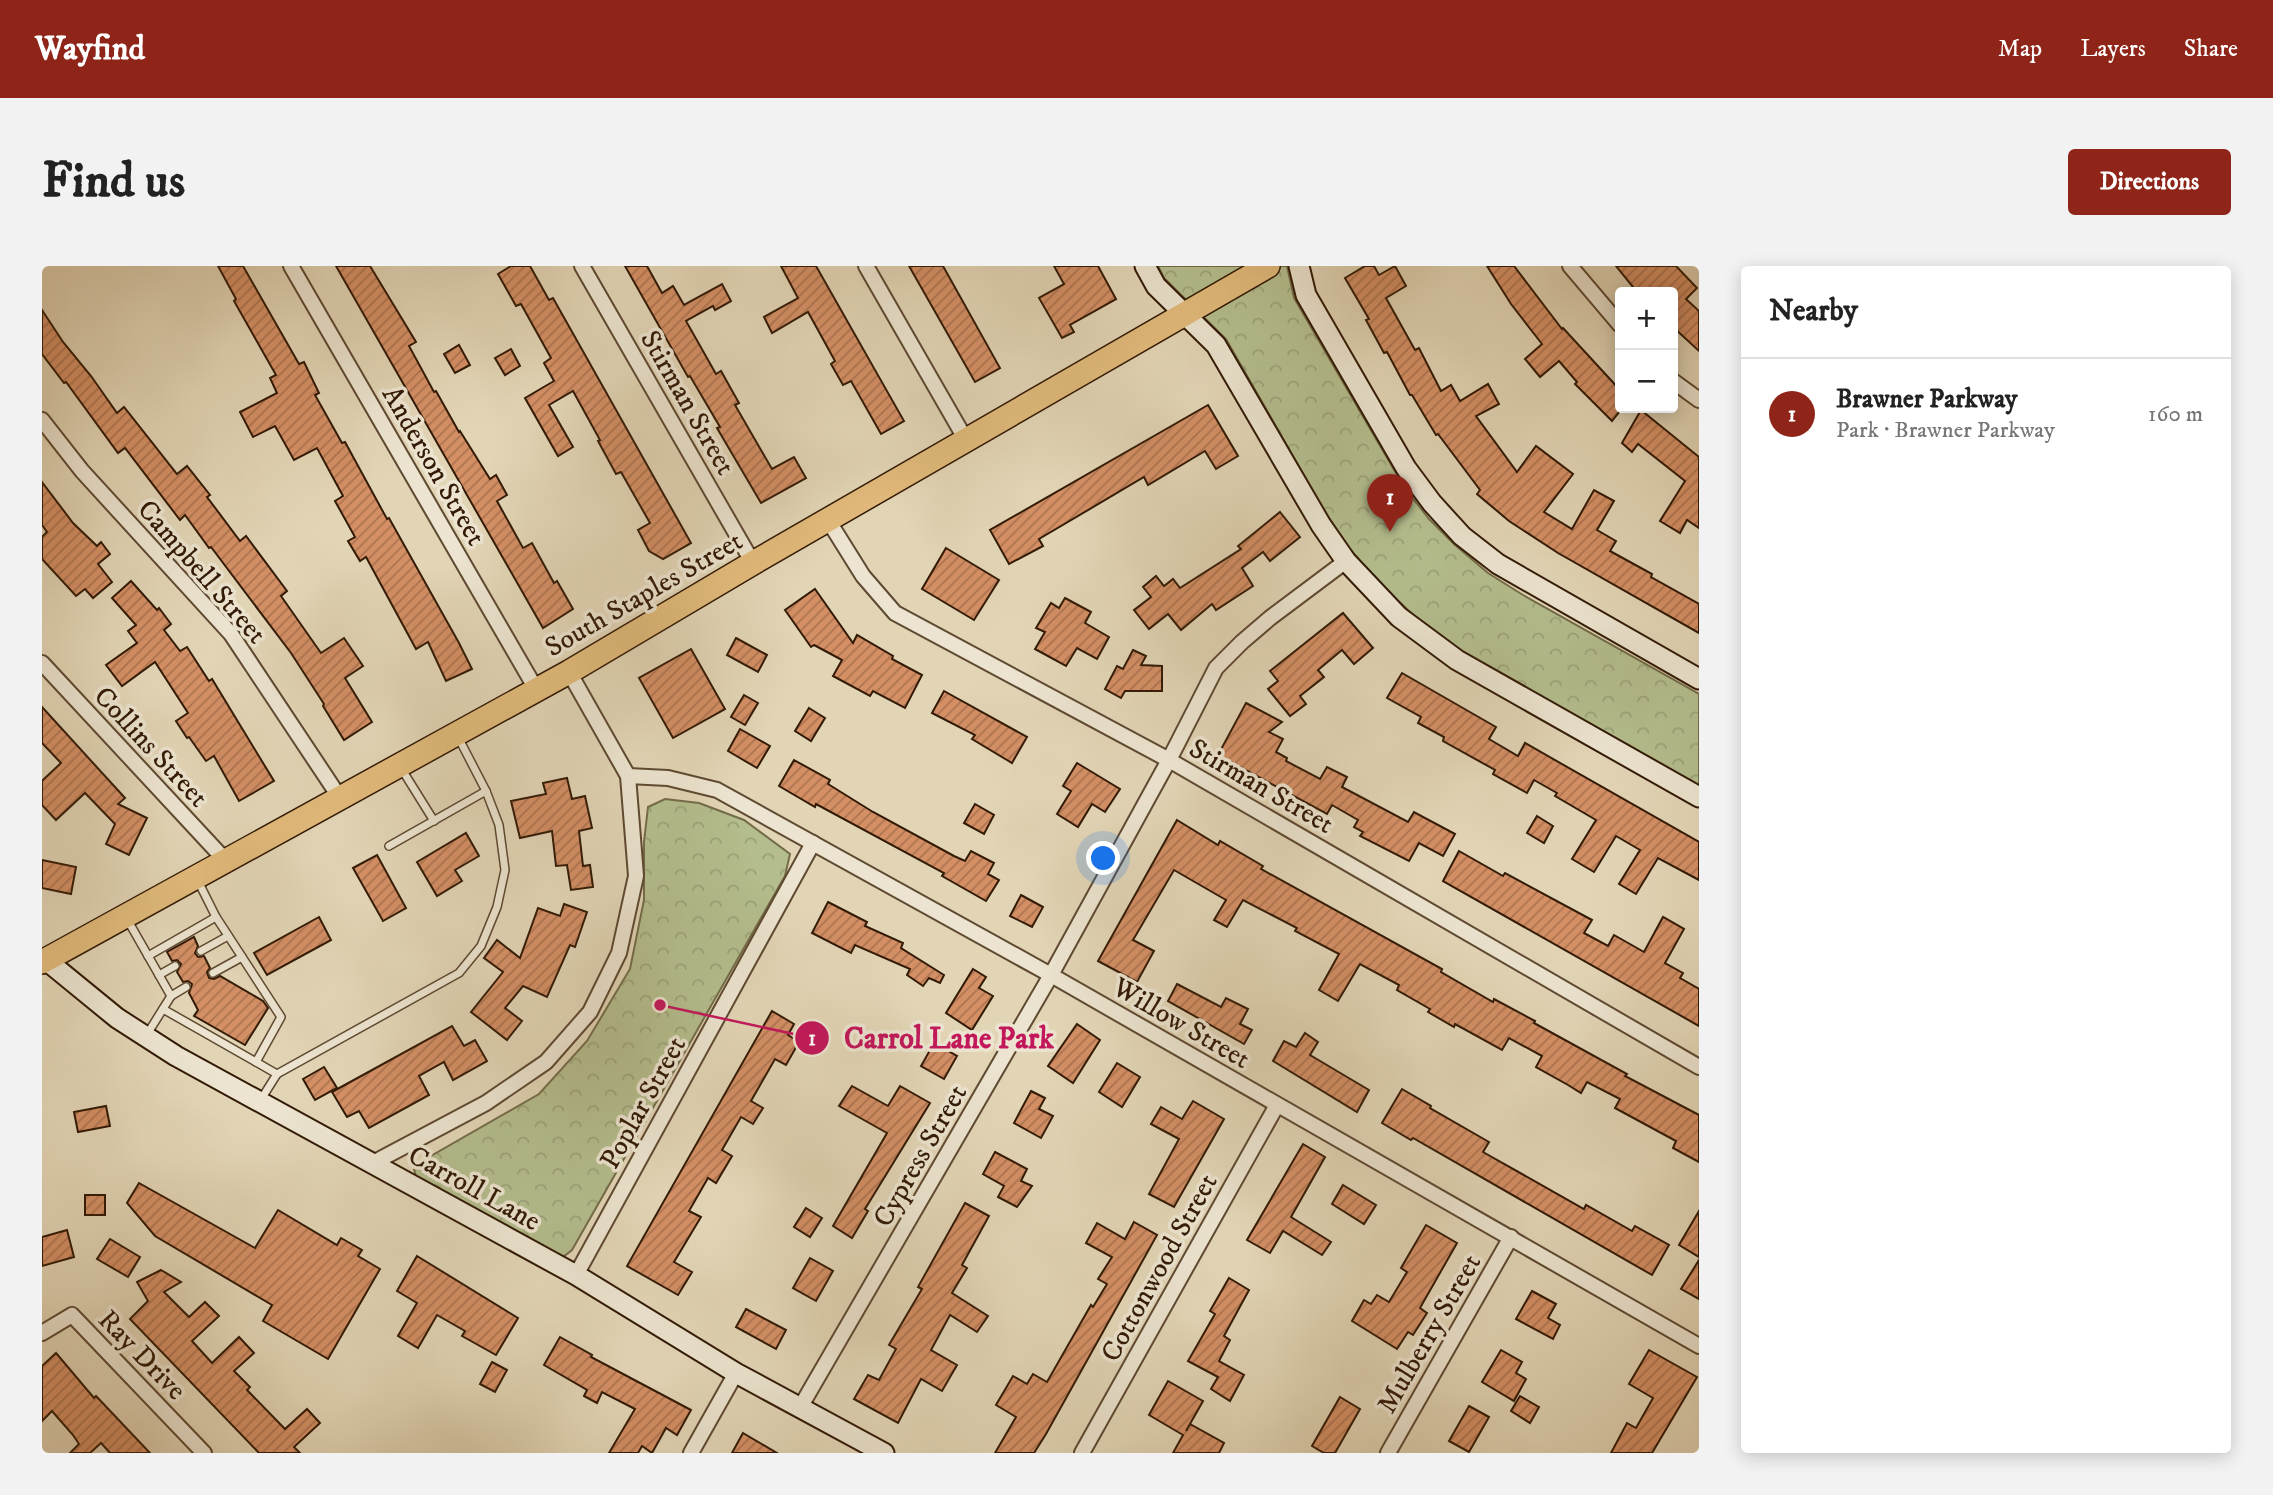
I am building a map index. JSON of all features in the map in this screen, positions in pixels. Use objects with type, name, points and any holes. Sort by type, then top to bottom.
[{"type":"main road","name":"South Staples Street","points":[[44,959],[569,672],[1268,266]]},
{"type":"street","name":"Anderson Street","points":[[291,266],[536,689]]},
{"type":"street","name":"Stirman Street","points":[[583,266],[753,563]]},
{"type":"street","points":[[866,266],[966,440]]},
{"type":"street","points":[[1145,266],[1156,286],[1216,345],[1314,513],[1346,561],[1399,617],[1457,660],[1699,797]]},
{"type":"street","points":[[1299,266],[1306,295],[1406,468],[1432,503],[1462,536],[1498,564],[1699,679]]},
{"type":"street","points":[[1570,266],[1615,319]]},
{"type":"street","points":[[1678,384],[1699,400]]},
{"type":"street","name":"Campbell Street","points":[[42,420],[82,471],[231,634],[340,798]]},
{"type":"street","name":"Stirman Street","points":[[828,520],[863,576],[895,613],[1169,760],[1699,1067]]},
{"type":"street","name":"Cypress Street","points":[[801,1406],[1051,975],[1169,760],[1216,668],[1270,618],[1346,561]]},
{"type":"street","name":"Collins Street","points":[[42,663],[226,861]]},
{"type":"street","points":[[373,1163],[486,1103],[546,1062],[590,1012],[619,953],[636,876],[628,776],[569,672]]},
{"type":"street","name":"Willow Street","points":[[628,776],[668,778],[717,790],[1051,975],[1699,1346]]},
{"type":"street","name":"Poplar Street","points":[[576,1275],[813,843]]},
{"type":"street","name":"Carroll Lane","points":[[44,959],[117,1018],[146,1037],[576,1275],[736,1373],[884,1453]]},
{"type":"street","name":"Cottonwood Street","points":[[1082,1453],[1277,1105]]},
{"type":"street","name":"Mulberry Street","points":[[1388,1453],[1511,1237]]},
{"type":"street","name":"Ray Drive","points":[[42,1334],[72,1315],[204,1453]]},
{"type":"street","points":[[691,1453],[736,1373]]},
{"type":"lane","points":[[260,1102],[277,1074],[458,973],[481,946],[497,907],[505,870],[499,825],[486,791],[456,733]]},
{"type":"lane","points":[[399,765],[434,821]]},
{"type":"lane","points":[[389,846],[486,791]]},
{"type":"lane","points":[[196,877],[216,917],[281,1017],[256,1062]]},
{"type":"lane","points":[[126,916],[171,996]]},
{"type":"lane","points":[[148,956],[216,917]]},
{"type":"lane","points":[[201,951],[228,936]]},
{"type":"lane","points":[[213,973],[242,957]]},
{"type":"lane","points":[[159,975],[174,966]]},
{"type":"lane","points":[[146,1037],[171,996],[186,987]]},
{"type":"lane","points":[[163,1009],[277,1074]]},
{"type":"green space","points":[[1158,266],[1287,266],[1294,298],[1404,487],[1429,519],[1488,573],[1699,694],[1699,787],[1453,646],[1380,585],[1350,549],[1325,512],[1226,339],[1164,278]]},
{"type":"green space","points":[[665,799],[699,803],[744,820],[790,854],[785,876],[572,1250],[563,1257],[416,1177],[414,1169],[417,1164],[539,1094],[587,1041],[630,969],[644,900],[644,842],[648,807]]},
{"type":"building","points":[[218,266],[243,266],[299,364],[304,362],[319,393],[315,395],[342,443],[345,442],[387,519],[389,518],[472,669],[446,681],[428,642],[416,649],[366,557],[360,561],[348,541],[355,537],[335,501],[343,496],[317,448],[294,460],[275,426],[253,437],[240,412],[277,393],[270,378],[276,375],[234,301],[236,299]]},
{"type":"building","points":[[336,266],[370,266],[416,342],[409,346],[434,392],[436,391],[490,479],[496,475],[507,495],[497,501],[523,548],[532,543],[554,583],[557,581],[573,609],[543,628]]},
{"type":"building","points":[[511,266],[530,266],[549,300],[553,298],[691,543],[663,559],[649,551],[638,530],[650,523],[621,472],[616,474],[573,391],[549,405],[573,447],[558,456],[525,398],[554,381],[544,363],[551,358],[521,304],[516,306],[498,274]]},
{"type":"building","points":[[625,266],[647,266],[662,293],[673,286],[684,305],[722,284],[731,301],[715,310],[713,306],[686,321],[716,374],[721,371],[739,403],[735,405],[772,469],[794,457],[806,478],[761,503],[717,428],[720,427],[690,376],[688,377]]},
{"type":"building","points":[[781,266],[816,266],[904,421],[881,434],[851,381],[843,385],[831,364],[835,361],[808,312],[772,333],[764,317],[798,298]]},
{"type":"building","points":[[909,266],[943,266],[1000,368],[975,382]]},
{"type":"building","points":[[1054,266],[1098,266],[1116,299],[1070,325],[1074,332],[1062,338],[1039,298],[1064,284]]},
{"type":"building","points":[[1365,266],[1374,266],[1379,275],[1395,266],[1406,286],[1386,298],[1415,350],[1419,348],[1441,391],[1451,385],[1460,401],[1488,384],[1499,404],[1476,416],[1517,472],[1536,446],[1573,474],[1544,512],[1572,529],[1594,490],[1614,501],[1597,530],[1616,541],[1610,551],[1699,604],[1699,633],[1558,553],[1509,521],[1477,494],[1480,490],[1438,434],[1436,435],[1387,352],[1384,353],[1366,320],[1369,319],[1345,278]]},
{"type":"building","points":[[1487,266],[1514,266],[1562,329],[1615,385],[1615,413],[1618,413],[1612,421],[1575,384],[1577,382],[1559,361],[1540,377],[1525,359],[1542,344],[1511,304]]},
{"type":"building","points":[[1616,266],[1676,266],[1697,288],[1686,299],[1699,311],[1699,351],[1678,332],[1678,287],[1633,287]]},
{"type":"building","points":[[42,310],[117,413],[124,407],[177,474],[187,466],[240,541],[246,536],[287,591],[281,596],[321,653],[344,638],[363,666],[345,678],[372,722],[344,740],[291,653],[211,547],[209,548],[185,515],[180,520],[125,448],[118,453],[42,354]]},
{"type":"building","points":[[459,345],[470,365],[455,373],[444,354]]},
{"type":"building","points":[[511,349],[520,366],[505,375],[495,358]]},
{"type":"building","points":[[1208,405],[1238,456],[1216,469],[1205,451],[1148,485],[1144,477],[1039,539],[1043,546],[1009,564],[990,530]]},
{"type":"building","points":[[1639,413],[1645,413],[1699,457],[1699,528],[1687,520],[1680,533],[1660,521],[1685,481],[1638,444],[1632,452],[1622,443]]},
{"type":"building","points":[[42,482],[73,523],[97,546],[101,542],[110,554],[98,564],[112,582],[93,598],[85,589],[76,596],[42,559],[42,537],[47,532],[42,525]]},
{"type":"building","points":[[1280,512],[1300,537],[1270,561],[1263,552],[1242,568],[1253,586],[1216,610],[1212,604],[1181,630],[1168,614],[1149,629],[1134,610],[1151,597],[1143,587],[1156,576],[1164,586],[1173,579],[1180,588],[1241,549],[1238,546]]},
{"type":"building","points":[[946,548],[999,580],[974,620],[922,589]]},
{"type":"building","points":[[131,581],[157,610],[159,608],[171,624],[164,630],[180,651],[187,647],[209,681],[212,679],[274,781],[239,801],[214,756],[206,761],[176,721],[188,713],[155,662],[122,686],[106,665],[137,643],[128,631],[136,625],[112,598]]},
{"type":"building","points":[[815,589],[853,643],[857,635],[922,675],[905,708],[873,691],[870,696],[833,676],[842,660],[814,645],[811,647],[785,610]]},
{"type":"building","points":[[1065,598],[1091,612],[1085,623],[1109,637],[1097,659],[1077,648],[1066,666],[1035,649],[1045,632],[1036,628],[1051,603],[1059,608]]},
{"type":"building","points":[[1343,613],[1373,648],[1354,664],[1342,650],[1318,670],[1324,677],[1300,696],[1306,704],[1290,716],[1268,689],[1278,681],[1270,671]]},
{"type":"building","points":[[736,638],[767,655],[758,672],[727,655]]},
{"type":"building","points":[[691,649],[725,709],[673,738],[639,678]]},
{"type":"building","points":[[1133,650],[1146,656],[1141,665],[1162,666],[1162,691],[1125,691],[1121,698],[1105,689],[1117,666],[1123,669]]},
{"type":"building","points":[[1402,673],[1496,727],[1489,739],[1518,756],[1525,743],[1699,842],[1699,880],[1658,858],[1636,894],[1619,884],[1640,850],[1616,836],[1594,872],[1572,859],[1596,820],[1534,780],[1527,793],[1493,774],[1495,770],[1443,741],[1444,737],[1418,723],[1421,717],[1387,698]]},
{"type":"building","points":[[944,691],[1027,737],[1012,763],[972,739],[975,735],[932,713]]},
{"type":"building","points":[[744,695],[758,703],[745,725],[731,717]]},
{"type":"building","points":[[1246,703],[1282,722],[1269,732],[1283,739],[1276,752],[1287,758],[1286,761],[1320,779],[1327,767],[1347,777],[1342,787],[1408,822],[1414,812],[1455,834],[1443,856],[1419,843],[1409,861],[1360,836],[1363,832],[1354,827],[1358,820],[1332,805],[1327,814],[1218,755]]},
{"type":"building","points":[[42,707],[125,798],[118,804],[147,818],[129,855],[106,844],[115,824],[85,793],[56,820],[42,805],[42,781],[61,763],[42,743]]},
{"type":"building","points":[[809,708],[825,718],[811,741],[795,731]]},
{"type":"building","points":[[740,729],[770,746],[757,768],[728,751]]},
{"type":"building","points":[[794,760],[830,780],[828,784],[873,812],[954,856],[965,861],[971,851],[994,863],[988,874],[999,880],[986,901],[942,876],[944,873],[779,786]]},
{"type":"building","points":[[1077,763],[1120,789],[1105,812],[1092,804],[1078,827],[1057,814],[1071,791],[1063,786]]},
{"type":"building","points":[[567,778],[572,799],[585,796],[592,828],[579,831],[583,866],[590,865],[593,887],[571,890],[567,865],[556,866],[552,831],[520,838],[511,801],[546,794],[543,783]]},
{"type":"building","points":[[975,804],[994,815],[984,834],[964,823]]},
{"type":"building","points":[[1537,816],[1553,826],[1544,843],[1527,833]]},
{"type":"building","points":[[1177,820],[1218,845],[1220,841],[1263,866],[1261,869],[1442,969],[1441,972],[1493,1002],[1494,999],[1535,1021],[1534,1023],[1627,1074],[1625,1076],[1699,1115],[1699,1162],[1673,1148],[1676,1141],[1615,1108],[1620,1099],[1587,1082],[1581,1093],[1536,1067],[1542,1056],[1509,1038],[1502,1050],[1455,1024],[1454,1027],[1397,990],[1399,985],[1360,964],[1338,1001],[1319,990],[1339,954],[1243,900],[1227,927],[1214,920],[1226,900],[1174,870],[1133,940],[1154,951],[1137,982],[1098,961]]},
{"type":"building","points":[[466,833],[479,856],[455,870],[462,881],[437,896],[417,862]]},
{"type":"building","points":[[1459,851],[1592,920],[1584,933],[1608,946],[1614,935],[1644,952],[1663,917],[1684,929],[1665,963],[1683,973],[1680,978],[1699,989],[1699,1026],[1443,881]]},
{"type":"building","points":[[377,855],[406,908],[383,921],[353,868]]},
{"type":"building","points":[[42,860],[76,867],[71,894],[42,888]]},
{"type":"building","points":[[1021,895],[1043,907],[1032,927],[1010,916]]},
{"type":"building","points":[[828,902],[867,922],[865,926],[903,943],[901,948],[944,975],[940,983],[929,978],[923,986],[907,975],[910,969],[855,945],[851,953],[812,933]]},
{"type":"building","points":[[564,904],[587,912],[575,947],[570,945],[547,997],[523,986],[505,1008],[522,1021],[507,1040],[471,1012],[503,972],[484,958],[497,940],[520,958],[538,908],[560,916]]},
{"type":"building","points":[[319,917],[331,940],[267,975],[254,953]]},
{"type":"building","points":[[194,937],[198,946],[195,953],[198,957],[204,956],[210,968],[207,972],[209,978],[220,976],[263,1001],[268,1008],[245,1045],[194,1016],[198,1010],[189,993],[192,984],[183,982],[177,972],[181,964],[177,960],[172,961],[167,952]]},
{"type":"building","points":[[973,969],[986,977],[979,988],[993,996],[972,1030],[946,1013]]},
{"type":"building","points":[[1177,984],[1221,1007],[1226,998],[1248,1009],[1240,1024],[1252,1030],[1244,1044],[1168,1001]]},
{"type":"building","points":[[772,1011],[794,1024],[788,1035],[799,1042],[786,1065],[775,1059],[751,1101],[763,1108],[753,1124],[741,1117],[722,1150],[732,1156],[716,1183],[708,1178],[689,1211],[701,1217],[674,1262],[692,1272],[678,1295],[627,1266]]},
{"type":"building","points":[[1077,1024],[1100,1040],[1073,1083],[1048,1066]]},
{"type":"building","points":[[452,1026],[464,1046],[475,1040],[487,1061],[453,1080],[444,1062],[419,1076],[429,1095],[369,1128],[359,1111],[347,1117],[332,1092]]},
{"type":"building","points":[[1305,1033],[1318,1042],[1310,1055],[1369,1090],[1357,1112],[1273,1061],[1284,1041],[1296,1047]]},
{"type":"building","points":[[934,1043],[957,1056],[944,1079],[921,1066]]},
{"type":"building","points":[[1117,1063],[1140,1077],[1122,1107],[1099,1092]]},
{"type":"building","points":[[324,1067],[337,1088],[315,1100],[303,1079]]},
{"type":"building","points":[[852,1086],[888,1106],[900,1086],[930,1103],[865,1209],[868,1211],[852,1238],[833,1226],[887,1133],[839,1106]]},
{"type":"building","points":[[1402,1089],[1489,1142],[1483,1152],[1584,1209],[1586,1205],[1632,1231],[1635,1226],[1669,1245],[1652,1275],[1413,1138],[1411,1140],[1382,1123]]},
{"type":"building","points":[[1031,1091],[1045,1098],[1039,1109],[1053,1116],[1041,1138],[1014,1123]]},
{"type":"building","points":[[1193,1101],[1224,1119],[1174,1207],[1149,1194],[1179,1139],[1151,1124],[1161,1107],[1182,1119]]},
{"type":"building","points":[[106,1106],[110,1126],[78,1132],[74,1112]]},
{"type":"building","points":[[1303,1144],[1325,1157],[1291,1217],[1331,1242],[1322,1255],[1283,1231],[1270,1253],[1247,1240]]},
{"type":"building","points":[[995,1152],[1027,1169],[1021,1181],[1032,1186],[1017,1207],[998,1197],[1004,1186],[983,1174]]},
{"type":"building","points":[[139,1183],[255,1248],[278,1210],[337,1245],[341,1238],[362,1250],[358,1256],[380,1269],[328,1359],[263,1321],[272,1305],[155,1236],[127,1203]]},
{"type":"building","points":[[1343,1185],[1376,1205],[1364,1224],[1332,1204]]},
{"type":"building","points":[[85,1195],[105,1195],[105,1215],[85,1215]]},
{"type":"building","points":[[965,1203],[989,1216],[962,1265],[967,1268],[952,1293],[988,1316],[977,1332],[950,1315],[931,1350],[957,1365],[942,1391],[921,1379],[898,1423],[854,1399],[868,1375],[879,1380],[896,1349],[889,1345],[922,1289],[918,1287]]},
{"type":"building","points":[[806,1208],[822,1218],[810,1237],[794,1227]]},
{"type":"building","points":[[1699,1211],[1699,1257],[1679,1245]]},
{"type":"building","points":[[1134,1222],[1157,1235],[1046,1434],[1034,1453],[995,1453],[1016,1417],[996,1405],[1013,1376],[1027,1384],[1033,1374],[1047,1382],[1091,1305],[1093,1307],[1107,1284],[1098,1279],[1112,1257],[1086,1243],[1097,1223],[1125,1239]]},
{"type":"building","points":[[1426,1225],[1457,1243],[1420,1308],[1427,1313],[1413,1335],[1408,1332],[1397,1349],[1352,1321],[1364,1300],[1371,1304],[1377,1295],[1389,1302],[1407,1272],[1401,1268]]},
{"type":"building","points":[[67,1230],[74,1257],[42,1266],[42,1237]]},
{"type":"building","points":[[110,1239],[140,1257],[128,1277],[97,1259]]},
{"type":"building","points":[[417,1256],[518,1318],[496,1355],[462,1336],[465,1331],[437,1315],[418,1348],[398,1336],[417,1303],[397,1291]]},
{"type":"building","points":[[810,1258],[833,1271],[816,1301],[793,1288]]},
{"type":"building","points":[[1699,1260],[1699,1299],[1681,1289]]},
{"type":"building","points":[[161,1270],[181,1282],[164,1292],[189,1317],[205,1302],[219,1316],[192,1341],[212,1363],[239,1337],[254,1353],[234,1371],[250,1387],[247,1390],[285,1429],[307,1409],[320,1423],[294,1447],[300,1453],[259,1453],[130,1319],[148,1301],[137,1282]]},
{"type":"building","points":[[1229,1278],[1249,1290],[1224,1336],[1230,1340],[1219,1361],[1244,1375],[1230,1401],[1211,1389],[1218,1377],[1188,1361],[1215,1314],[1210,1311]]},
{"type":"building","points":[[1532,1291],[1556,1304],[1548,1318],[1560,1325],[1553,1339],[1516,1319]]},
{"type":"building","points":[[746,1309],[786,1330],[776,1349],[736,1327]]},
{"type":"building","points":[[560,1337],[592,1355],[591,1357],[691,1410],[677,1435],[666,1428],[652,1453],[642,1446],[638,1453],[609,1453],[635,1409],[602,1392],[597,1403],[584,1396],[587,1390],[544,1365]]},
{"type":"building","points":[[1501,1350],[1522,1362],[1516,1373],[1526,1379],[1514,1401],[1482,1382]]},
{"type":"building","points":[[1649,1350],[1697,1377],[1652,1453],[1611,1453],[1627,1423],[1636,1428],[1653,1398],[1629,1384]]},
{"type":"building","points":[[56,1353],[94,1398],[96,1396],[150,1453],[110,1453],[101,1443],[90,1453],[70,1453],[79,1444],[52,1411],[42,1421],[42,1366]]},
{"type":"building","points":[[492,1362],[507,1370],[495,1392],[480,1384]]},
{"type":"building","points":[[1168,1381],[1203,1401],[1186,1431],[1190,1424],[1224,1443],[1219,1453],[1173,1453],[1183,1435],[1149,1415]]},
{"type":"building","points":[[1520,1396],[1539,1407],[1530,1423],[1511,1411]]},
{"type":"building","points":[[1340,1397],[1360,1409],[1335,1453],[1324,1453],[1312,1446]]},
{"type":"building","points":[[1469,1406],[1489,1417],[1469,1452],[1449,1441]]},
{"type":"building","points":[[743,1433],[777,1453],[732,1453]]},
{"type":"place","name":"Brawner Parkway","points":[[1390,532]]},
{"type":"place","name":"Carrol Lane Park","points":[[660,1005]]}]
